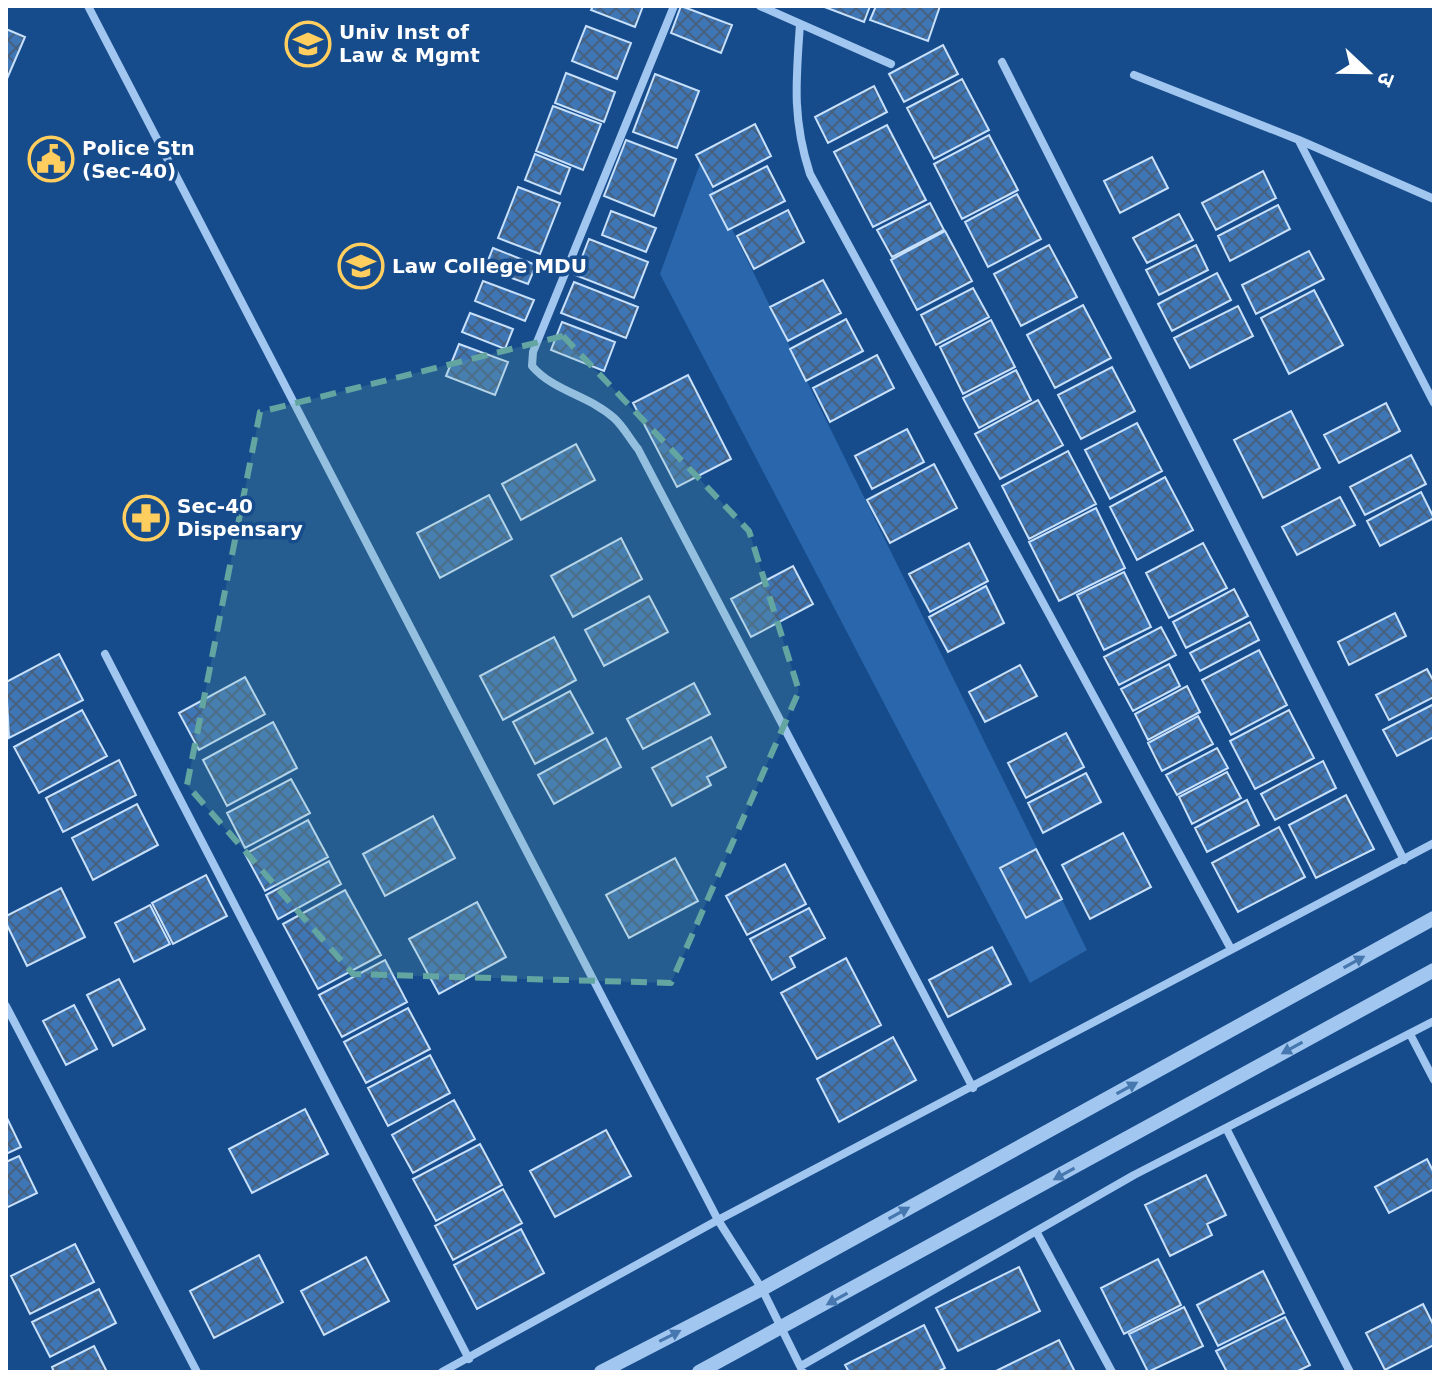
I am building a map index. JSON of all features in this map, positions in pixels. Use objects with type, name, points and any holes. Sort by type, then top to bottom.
[{"type":"street","points":[[88,6],[718,1220],[762,1289],[802,1369],[1134,1175],[1434,1021]]},
{"type":"street","points":[[674,6],[533,352],[532,366],[543,379],[615,418],[638,449],[973,1088]]},
{"type":"street","points":[[760,6],[891,64]]},
{"type":"street","points":[[800,24],[794,95],[797,135],[810,174],[1231,949]]},
{"type":"street","points":[[1002,62],[1404,860]]},
{"type":"street","points":[[1134,75],[1299,140],[1434,199]]},
{"type":"street","points":[[1299,140],[1434,403]]},
{"type":"street","points":[[105,654],[469,1359]]},
{"type":"street","points":[[442,1372],[718,1220],[1434,843]]},
{"type":"street","points":[[601,1372],[762,1289],[1434,918]]},
{"type":"street","points":[[699,1372],[1434,970]]},
{"type":"street","points":[[6,1006],[10,1023],[197,1372]]},
{"type":"street","points":[[1410,1034],[1434,1080]]},
{"type":"street","points":[[1226,1128],[1350,1372]]},
{"type":"street","points":[[1037,1233],[1112,1372]]},
{"type":"highlighted area","points":[[563,336],[749,531],[799,691],[671,983],[353,974],[187,785],[260,412]]},
{"type":"shaded area","points":[[700,164],[1087,950],[1030,983],[660,274]]},
{"type":"building","points":[[593,6],[643,6],[635,27],[591,10]]},
{"type":"building","points":[[681,6],[732,25],[721,53],[671,33]]},
{"type":"building","points":[[822,6],[870,6],[864,22]]},
{"type":"building","points":[[876,6],[940,6],[928,41],[870,20]]},
{"type":"building","points":[[586,26],[631,43],[617,79],[572,61]]},
{"type":"building","points":[[6,29],[25,37],[6,81]]},
{"type":"building","points":[[943,45],[958,74],[904,102],[889,74]]},
{"type":"building","points":[[566,73],[615,92],[604,122],[555,103]]},
{"type":"building","points":[[655,74],[699,91],[677,148],[633,132]]},
{"type":"building","points":[[962,79],[989,130],[934,159],[907,108]]},
{"type":"building","points":[[874,86],[887,112],[828,143],[815,117]]},
{"type":"building","points":[[553,106],[601,124],[583,170],[536,151]]},
{"type":"building","points":[[755,124],[771,156],[713,187],[696,155]]},
{"type":"building","points":[[887,125],[926,200],[873,227],[834,152]]},
{"type":"building","points":[[989,135],[1018,190],[962,219],[934,164]]},
{"type":"building","points":[[626,140],[676,159],[654,216],[604,196]]},
{"type":"building","points":[[535,154],[570,168],[560,194],[525,180]]},
{"type":"building","points":[[1152,157],[1168,188],[1120,213],[1104,181]]},
{"type":"building","points":[[767,166],[785,201],[728,230],[710,195]]},
{"type":"building","points":[[1263,171],[1276,198],[1216,230],[1202,203]]},
{"type":"building","points":[[518,187],[560,203],[540,254],[498,238]]},
{"type":"building","points":[[1017,194],[1041,239],[988,267],[965,222]]},
{"type":"building","points":[[930,203],[944,230],[892,257],[877,230]]},
{"type":"building","points":[[1278,205],[1290,229],[1230,261],[1218,236]]},
{"type":"building","points":[[788,210],[804,242],[754,269],[737,236]]},
{"type":"building","points":[[611,211],[656,228],[646,252],[602,235]]},
{"type":"building","points":[[1179,214],[1193,240],[1147,263],[1133,238]]},
{"type":"building","points":[[945,231],[972,281],[917,310],[891,260]]},
{"type":"building","points":[[589,239],[648,262],[634,298],[575,275]]},
{"type":"building","points":[[1049,245],[1077,297],[1021,326],[994,274]]},
{"type":"building","points":[[1196,245],[1208,270],[1159,295],[1146,270]]},
{"type":"building","points":[[493,248],[536,265],[528,284],[485,268]]},
{"type":"building","points":[[1309,251],[1324,279],[1256,314],[1242,285]]},
{"type":"building","points":[[1217,273],[1231,300],[1172,331],[1158,304]]},
{"type":"building","points":[[823,280],[841,313],[788,341],[770,307]]},
{"type":"building","points":[[483,281],[534,300],[525,321],[475,301]]},
{"type":"building","points":[[574,282],[638,307],[626,338],[561,313]]},
{"type":"building","points":[[973,288],[989,317],[936,345],[921,315]]},
{"type":"building","points":[[1314,290],[1343,345],[1289,374],[1261,318]]},
{"type":"building","points":[[1083,305],[1111,358],[1055,388],[1027,335]]},
{"type":"building","points":[[1238,306],[1253,336],[1190,368],[1174,338]]},
{"type":"building","points":[[470,313],[513,329],[505,349],[462,332]]},
{"type":"building","points":[[846,319],[863,351],[806,381],[790,349]]},
{"type":"building","points":[[991,320],[1015,367],[963,394],[940,347]]},
{"type":"building","points":[[562,322],[615,342],[604,371],[551,350]]},
{"type":"building","points":[[459,344],[508,362],[495,395],[446,376]]},
{"type":"building","points":[[877,355],[894,388],[830,422],[813,388]]},
{"type":"building","points":[[1112,367],[1135,411],[1081,439],[1058,395]]},
{"type":"building","points":[[1016,370],[1031,400],[979,428],[963,398]]},
{"type":"building","points":[[688,375],[731,459],[677,487],[633,403]]},
{"type":"building","points":[[1038,400],[1063,445],[1000,479],[975,434]]},
{"type":"building","points":[[1386,403],[1400,431],[1339,463],[1324,435]]},
{"type":"building","points":[[1291,411],[1320,468],[1263,498],[1234,440]]},
{"type":"building","points":[[1137,423],[1162,471],[1110,499],[1085,450]]},
{"type":"building","points":[[907,429],[924,462],[872,489],[855,456]]},
{"type":"building","points":[[576,444],[595,480],[521,520],[502,484]]},
{"type":"building","points":[[1068,451],[1096,504],[1029,539],[1002,486]]},
{"type":"building","points":[[1411,455],[1426,484],[1365,515],[1350,487]]},
{"type":"building","points":[[934,464],[957,508],[890,543],[867,500]]},
{"type":"building","points":[[1165,477],[1193,530],[1137,560],[1110,507]]},
{"type":"building","points":[[1421,492],[1434,518],[1380,546],[1367,521]]},
{"type":"building","points":[[489,495],[512,539],[440,578],[417,533]]},
{"type":"building","points":[[1340,497],[1355,525],[1297,555],[1282,527]]},
{"type":"building","points":[[1096,508],[1125,568],[1059,601],[1029,542]]},
{"type":"building","points":[[621,538],[642,579],[573,617],[551,576]]},
{"type":"building","points":[[969,543],[988,581],[930,612],[909,574]]},
{"type":"building","points":[[1203,543],[1227,588],[1169,618],[1146,573]]},
{"type":"building","points":[[793,566],[813,604],[751,637],[731,599]]},
{"type":"building","points":[[1124,572],[1151,627],[1104,650],[1077,595]]},
{"type":"building","points":[[986,586],[1004,623],[948,652],[929,617]]},
{"type":"building","points":[[1234,589],[1248,616],[1186,648],[1173,622]]},
{"type":"building","points":[[649,596],[668,632],[604,666],[585,630]]},
{"type":"building","points":[[1395,613],[1406,636],[1349,665],[1338,642]]},
{"type":"building","points":[[1250,622],[1259,640],[1200,671],[1190,653]]},
{"type":"building","points":[[1161,627],[1176,655],[1119,685],[1104,657]]},
{"type":"building","points":[[554,637],[576,680],[503,720],[480,676]]},
{"type":"building","points":[[1259,650],[1287,705],[1231,735],[1202,680]]},
{"type":"building","points":[[59,654],[83,700],[9,738],[6,682]]},
{"type":"building","points":[[1169,664],[1180,686],[1133,711],[1121,689]]},
{"type":"building","points":[[1020,665],[1037,696],[985,722],[969,692]]},
{"type":"building","points":[[1427,669],[1434,682],[1434,697],[1389,720],[1376,695]]},
{"type":"building","points":[[245,677],[265,714],[199,750],[179,713]]},
{"type":"building","points":[[694,683],[710,714],[643,749],[627,719]]},
{"type":"building","points":[[1187,686],[1200,712],[1148,740],[1135,714]]},
{"type":"building","points":[[570,691],[593,733],[535,764],[513,722]]},
{"type":"building","points":[[1434,704],[1434,737],[1397,756],[1383,730]]},
{"type":"building","points":[[82,710],[107,756],[39,793],[14,747]]},
{"type":"building","points":[[1289,710],[1314,758],[1255,789],[1230,741]]},
{"type":"building","points":[[1198,716],[1213,744],[1162,771],[1148,743]]},
{"type":"building","points":[[273,722],[297,768],[227,806],[203,760]]},
{"type":"building","points":[[1066,733],[1084,767],[1026,798],[1008,763]]},
{"type":"building","points":[[711,737],[726,767],[707,777],[711,785],[672,806],[652,768]]},
{"type":"building","points":[[606,738],[621,767],[554,804],[538,775]]},
{"type":"building","points":[[1217,748],[1228,768],[1177,795],[1166,775]]},
{"type":"building","points":[[119,760],[136,795],[63,832],[46,798]]},
{"type":"building","points":[[1323,761],[1336,788],[1275,820],[1261,794]]},
{"type":"building","points":[[1227,772],[1241,798],[1192,824],[1179,797]]},
{"type":"building","points":[[1086,773],[1101,802],[1043,833],[1028,803]]},
{"type":"building","points":[[291,779],[310,813],[245,848],[227,813]]},
{"type":"building","points":[[1346,795],[1374,849],[1316,878],[1289,825]]},
{"type":"building","points":[[1247,800],[1259,825],[1207,852],[1195,828]]},
{"type":"building","points":[[137,804],[158,845],[93,880],[72,838]]},
{"type":"building","points":[[433,816],[455,858],[385,896],[363,854]]},
{"type":"building","points":[[308,820],[328,857],[265,891],[245,854]]},
{"type":"building","points":[[1279,827],[1305,877],[1238,912],[1212,863]]},
{"type":"building","points":[[1123,833],[1151,887],[1090,919],[1062,865]]},
{"type":"building","points":[[1036,849],[1062,899],[1026,918],[1000,868]]},
{"type":"building","points":[[675,858],[698,901],[629,938],[606,895]]},
{"type":"building","points":[[329,861],[341,884],[278,919],[266,895]]},
{"type":"building","points":[[785,864],[806,904],[747,935],[726,896]]},
{"type":"building","points":[[206,875],[227,916],[173,944],[152,903]]},
{"type":"building","points":[[61,888],[85,937],[27,966],[6,923],[6,916]]},
{"type":"building","points":[[345,890],[381,955],[318,989],[283,924]]},
{"type":"building","points":[[477,902],[506,957],[439,994],[409,939]]},
{"type":"building","points":[[150,905],[170,944],[134,962],[115,923]]},
{"type":"building","points":[[809,908],[825,938],[790,957],[795,967],[772,980],[750,939]]},
{"type":"building","points":[[992,947],[1011,984],[948,1017],[929,980]]},
{"type":"building","points":[[846,958],[881,1025],[817,1059],[781,993]]},
{"type":"building","points":[[385,960],[407,1002],[342,1037],[319,995]]},
{"type":"building","points":[[119,979],[145,1029],[113,1046],[87,995]]},
{"type":"building","points":[[74,1005],[97,1049],[66,1065],[43,1021]]},
{"type":"building","points":[[408,1008],[430,1049],[366,1083],[344,1042]]},
{"type":"building","points":[[893,1037],[916,1080],[839,1122],[817,1079]]},
{"type":"building","points":[[430,1055],[450,1093],[388,1126],[368,1088]]},
{"type":"building","points":[[454,1100],[475,1139],[413,1173],[392,1135]]},
{"type":"building","points":[[305,1109],[328,1154],[252,1193],[229,1149]]},
{"type":"building","points":[[6,1116],[21,1147],[6,1154]]},
{"type":"building","points":[[606,1130],[631,1176],[555,1217],[530,1171]]},
{"type":"building","points":[[480,1144],[502,1185],[436,1221],[413,1179]]},
{"type":"building","points":[[19,1156],[37,1193],[6,1208],[6,1162]]},
{"type":"building","points":[[1427,1159],[1434,1173],[1434,1189],[1389,1213],[1375,1187]]},
{"type":"building","points":[[1206,1175],[1226,1215],[1207,1224],[1212,1235],[1170,1256],[1145,1205]]},
{"type":"building","points":[[503,1189],[522,1223],[453,1260],[435,1226]]},
{"type":"building","points":[[521,1229],[544,1273],[477,1309],[454,1265]]},
{"type":"building","points":[[75,1244],[94,1282],[30,1314],[11,1276]]},
{"type":"building","points":[[259,1255],[283,1302],[214,1338],[190,1291]]},
{"type":"building","points":[[366,1257],[389,1301],[324,1335],[301,1291]]},
{"type":"building","points":[[1158,1259],[1181,1305],[1124,1334],[1101,1288]]},
{"type":"building","points":[[1019,1267],[1040,1311],[958,1351],[936,1308]]},
{"type":"building","points":[[1263,1271],[1284,1313],[1218,1346],[1197,1305]]},
{"type":"building","points":[[99,1289],[116,1323],[50,1357],[32,1322]]},
{"type":"building","points":[[1423,1304],[1434,1326],[1434,1345],[1385,1370],[1366,1333]]},
{"type":"building","points":[[1184,1307],[1203,1346],[1148,1372],[1129,1334]]},
{"type":"building","points":[[1285,1317],[1310,1365],[1296,1372],[1227,1372],[1216,1351]]},
{"type":"building","points":[[924,1325],[945,1368],[937,1372],[849,1372],[845,1365]]},
{"type":"building","points":[[1059,1340],[1075,1372],[994,1372]]},
{"type":"building","points":[[94,1346],[107,1372],[54,1372],[52,1367]]},
{"type":"place","name":"Univ Inst of Law & Mgmt","points":[[308,44]]},
{"type":"place","name":"Police Stn (Sec-40)","points":[[51,159]]},
{"type":"place","name":"Law College MDU","points":[[361,266]]},
{"type":"place","name":"Sec-40 Dispensary","points":[[146,518]]}]
